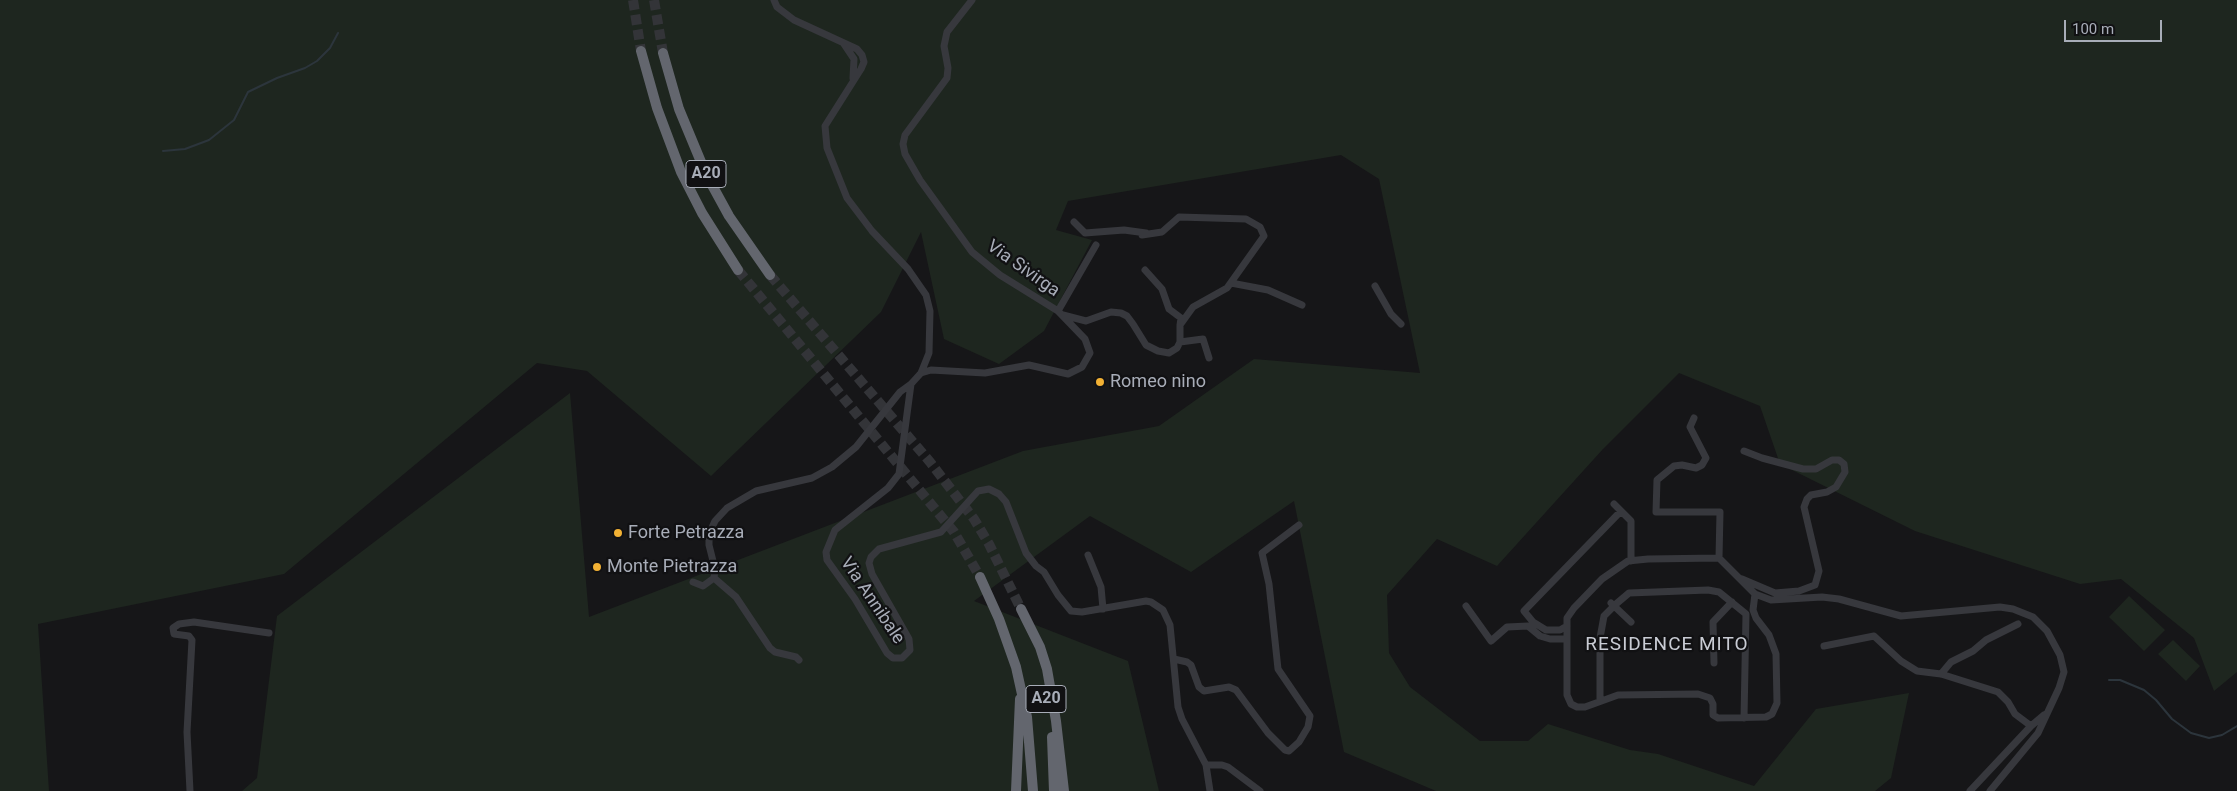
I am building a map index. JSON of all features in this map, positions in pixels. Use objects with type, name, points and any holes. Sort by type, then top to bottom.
[{"type":"highway","name":"A20","points":[[641,51],[662,123],[681,172],[706,219],[738,270]]},
{"type":"highway","name":"A20","points":[[664,58],[679,109],[706,174],[729,216],[770,275]]},
{"type":"highway","name":"A20","points":[[980,577],[1000,619],[1021,688],[1029,735],[1033,791]]},
{"type":"highway","name":"A20","points":[[1054,791],[1052,740],[1043,681],[1021,609],[1040,647],[1047,670],[1056,721],[1064,791]]},
{"type":"highway","points":[[1016,791],[1021,688]]},
{"type":"street","points":[[693,582],[702,586],[714,578],[715,570],[709,545],[709,534],[715,521],[727,508],[756,491],[812,478],[832,467],[856,447],[900,392],[921,373],[929,353],[928,300],[908,269],[872,231],[847,198],[827,148],[825,126],[852,84],[855,65],[849,50],[844,44],[788,16],[777,7],[774,0]]},
{"type":"street","name":"Via Sivirga","points":[[921,373],[931,370],[986,373],[1029,365],[1063,374],[1074,372],[1089,358],[1090,348],[1081,334],[1060,313],[1009,281],[972,252],[920,180],[905,154],[903,144],[905,135],[947,78],[948,68],[944,46],[947,32],[972,0]]},
{"type":"street","points":[[1142,235],[1154,234],[1168,228],[1179,217],[1246,219],[1253,222],[1263,231],[1264,236],[1231,283],[1220,293],[1193,307],[1180,325]]},
{"type":"street","points":[[1074,222],[1085,232],[1124,230],[1154,234]]},
{"type":"street","points":[[1096,245],[1060,313],[1086,321],[1111,312],[1121,313],[1127,316],[1146,345],[1169,352],[1177,348],[1180,342],[1181,318],[1169,309],[1162,289],[1145,270]]},
{"type":"street","points":[[1231,283],[1268,290],[1302,305]]},
{"type":"street","points":[[1375,286],[1391,314],[1401,324]]},
{"type":"street","points":[[1180,342],[1203,339],[1208,358]]},
{"type":"street","name":"Via Annibale","points":[[910,384],[902,460],[897,478],[888,488],[838,527],[832,534],[826,552],[827,560],[855,599],[889,656],[902,658],[910,650],[910,644],[907,633],[872,574],[869,563],[871,557],[879,549],[941,532],[973,494],[982,490],[995,491],[1003,497],[1026,553],[1048,577],[1067,608],[1076,612],[1146,601],[1157,604],[1169,621],[1180,713],[1206,765],[1210,791]]},
{"type":"street","points":[[1694,418],[1690,428],[1706,458],[1702,465],[1696,468],[1682,465],[1674,466],[1657,480],[1656,512],[1720,512],[1719,558],[1762,599],[1822,597],[1839,599],[1901,616],[2000,607],[2020,610],[2033,617],[2047,631],[2063,663],[2062,680],[2047,714],[2031,742],[1989,791],[1978,782]]},
{"type":"street","points":[[1738,577],[1775,593],[1799,591],[1815,585],[1819,571],[1804,507],[1811,495],[1827,492],[1836,487],[1845,472],[1844,464],[1839,460],[1832,460],[1816,469],[1803,469],[1750,455],[1744,451]]},
{"type":"street","points":[[1614,504],[1631,522],[1631,561]]},
{"type":"street","points":[[1567,626],[1560,630],[1546,630],[1533,622],[1524,611],[1621,511]]},
{"type":"street","points":[[1174,660],[1187,662],[1191,665],[1200,687],[1204,691],[1229,687],[1236,690],[1268,733],[1285,750],[1299,742],[1308,727],[1310,716],[1278,669],[1269,584],[1262,553],[1299,525]]},
{"type":"street","points":[[1088,555],[1101,588],[1103,609]]},
{"type":"street","points":[[1719,558],[1631,561],[1613,570],[1574,608],[1567,618],[1566,639],[1567,695],[1571,704],[1577,707],[1585,707],[1618,695],[1698,694],[1710,698],[1713,704],[1713,715],[1718,718],[1766,717],[1775,710],[1777,703],[1776,654],[1769,635],[1756,618],[1753,610],[1755,594]]},
{"type":"street","points":[[714,578],[736,597],[770,648],[775,652],[796,657],[799,660]]},
{"type":"street","points":[[1600,700],[1600,638],[1604,616],[1613,604],[1629,593],[1708,590],[1719,592],[1746,614],[1744,718]]},
{"type":"street","points":[[1714,663],[1713,622],[1732,602]]},
{"type":"street","points":[[1613,604],[1631,622]]},
{"type":"street","points":[[1466,606],[1491,641],[1507,627],[1528,626],[1540,636],[1550,639],[1566,639]]},
{"type":"street","points":[[190,791],[187,732],[192,640],[189,636],[174,634],[173,628],[180,624],[194,622],[269,633]]},
{"type":"street","points":[[1940,674],[1951,662],[1973,651],[1986,640],[2018,624]]},
{"type":"street","points":[[1824,646],[1874,636],[1901,661],[1917,671],[1940,674],[1998,692],[2008,702],[2015,714],[2031,726]]},
{"type":"street","points":[[1970,791],[2031,726],[2047,714]]},
{"type":"street","points":[[1206,765],[1228,767],[1260,791]]},
{"type":"shaded area","points":[[0,0],[2237,0],[2237,672],[2214,691],[2194,638],[2121,579],[2080,584],[1915,531],[1780,464],[1760,406],[1679,373],[1603,449],[1497,566],[1437,539],[1387,595],[1389,653],[1410,687],[1480,741],[1528,741],[1548,724],[1630,750],[1658,754],[1754,786],[1816,709],[1909,693],[1891,778],[1875,791],[1436,791],[1344,752],[1294,501],[1191,572],[1090,516],[974,601],[1128,661],[1159,791],[242,791],[257,778],[277,616],[570,393],[589,617],[1023,451],[1159,426],[1254,359],[1420,373],[1379,179],[1341,155],[1068,201],[1056,230],[1092,240],[1044,331],[999,364],[944,339],[921,232],[881,312],[711,476],[587,371],[537,363],[284,574],[38,624],[49,791],[0,791]]},
{"type":"shaded area","points":[[2129,596],[2165,630],[2144,651],[2109,617]]},
{"type":"shaded area","points":[[2173,640],[2200,666],[2186,681],[2158,654]]},
{"type":"waterway","points":[[163,151],[185,149],[209,140],[234,120],[248,92],[317,61],[330,48],[338,33]]},
{"type":"waterway","points":[[2109,680],[2120,680],[2144,690],[2156,700],[2172,719],[2191,733],[2209,738],[2222,735],[2237,726]]},
{"type":"tunnel","points":[[633,0],[641,51]]},
{"type":"tunnel","points":[[654,0],[663,53]]},
{"type":"tunnel","points":[[738,270],[954,532],[980,577]]},
{"type":"tunnel","points":[[770,275],[930,462],[974,519],[989,544],[1021,609]]},
{"type":"place","name":"Romeo nino","points":[[1100,382]]},
{"type":"place","name":"Forte Petrazza","points":[[618,533]]},
{"type":"place","name":"Monte Pietrazza","points":[[597,567]]},
{"type":"district","name":"RESIDENCE MITO","points":[[1667,645]]}]
